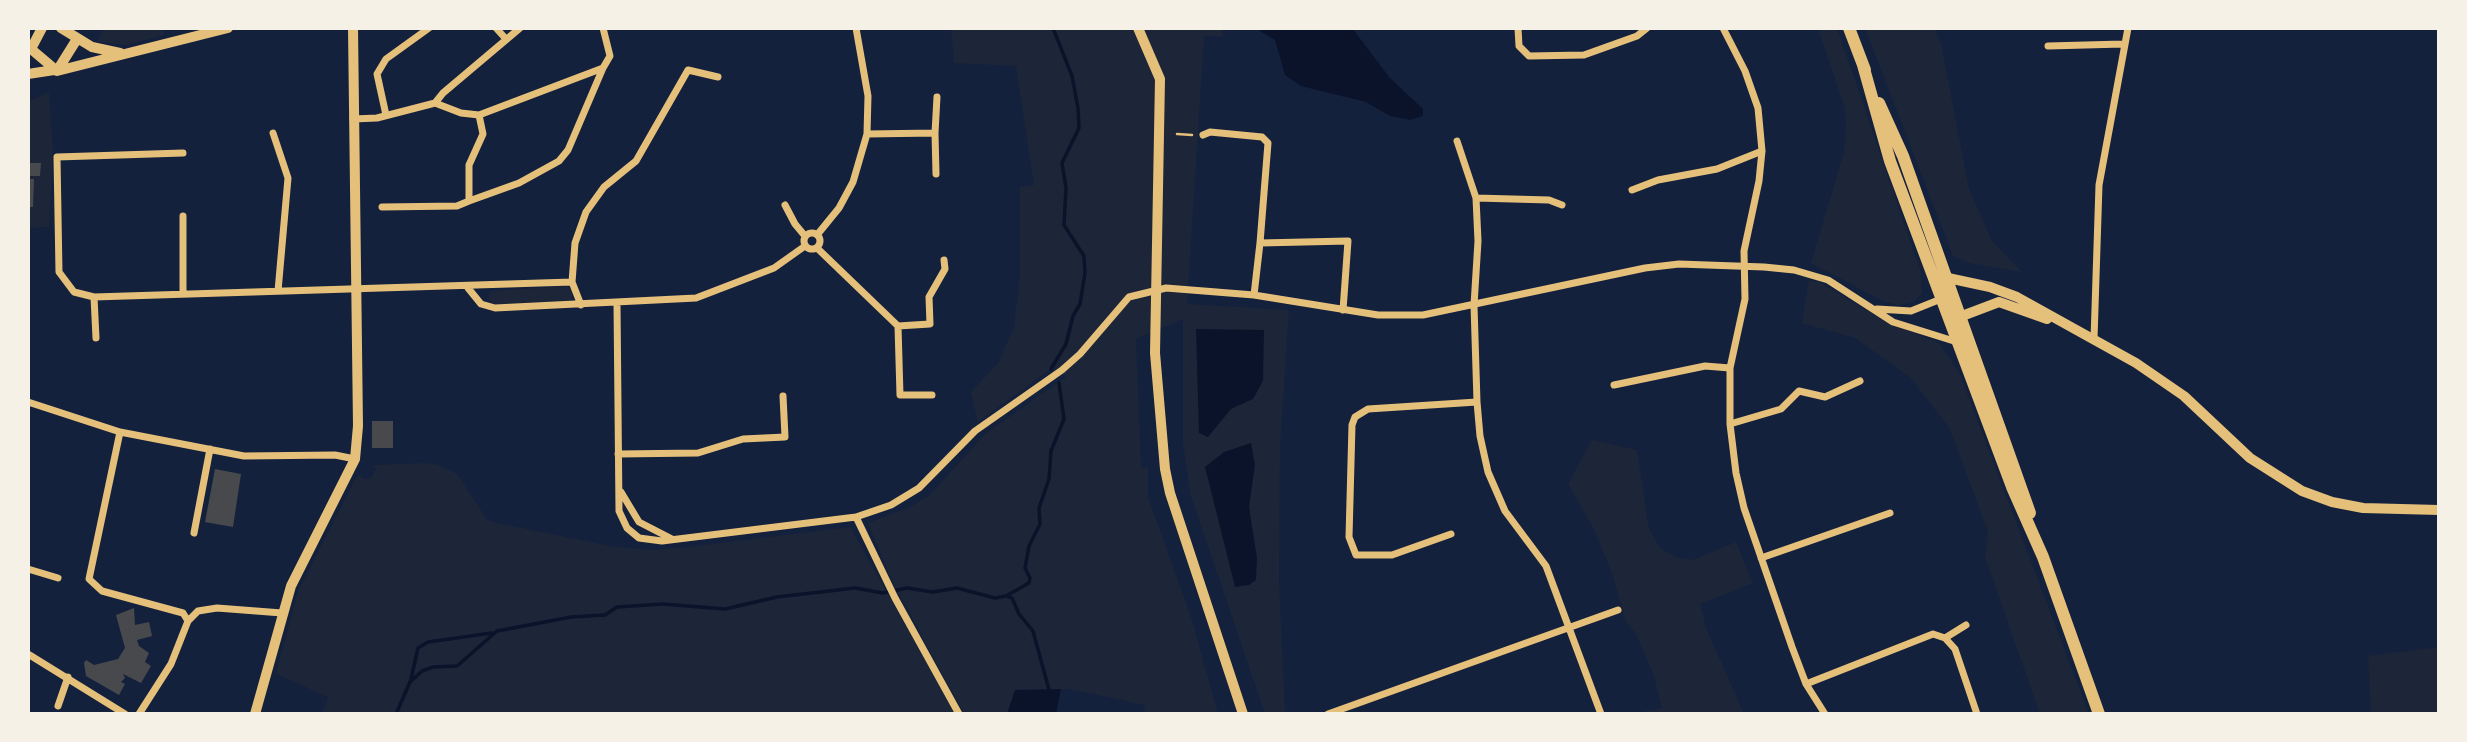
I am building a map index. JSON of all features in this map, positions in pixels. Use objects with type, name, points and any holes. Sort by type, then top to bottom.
[{"type":"main road","points":[[42,28],[29,49],[55,71]]},
{"type":"main road","points":[[61,28],[92,47],[123,53]]},
{"type":"main road","points":[[28,74],[55,71],[228,28]]},
{"type":"main road","points":[[1849,28],[1903,156],[1962,316],[2022,483],[2043,557],[2099,714]]},
{"type":"main road","points":[[55,71],[76,39]]},
{"type":"main road","points":[[1863,65],[1897,180],[2012,487],[2043,557]]},
{"type":"street","points":[[255,714],[282,613],[303,561],[355,459],[358,426],[353,28]]},
{"type":"street","points":[[386,116],[377,74],[386,59],[429,28]]},
{"type":"street","points":[[496,28],[506,39]]},
{"type":"street","points":[[435,103],[443,93],[520,28]]},
{"type":"street","points":[[382,208],[457,206],[519,183],[559,161],[572,142],[610,56],[603,28]]},
{"type":"street","points":[[817,234],[839,208],[853,182],[867,134],[868,96],[856,28]]},
{"type":"street","points":[[1138,28],[1160,79],[1162,132],[1156,290],[1160,423],[1170,493],[1243,714]]},
{"type":"street","points":[[1518,28],[1519,46],[1529,57],[1584,55],[1637,36],[1647,28]]},
{"type":"street","points":[[1723,28],[1745,71],[1758,108],[1762,151],[1759,181],[1744,251],[1745,299],[1730,368],[1730,424],[1744,508],[1806,684],[1825,714]]},
{"type":"street","points":[[2094,339],[2099,185],[2128,28]]},
{"type":"street","points":[[2048,46],[2123,44]]},
{"type":"street","points":[[353,119],[386,116],[435,103],[461,113],[479,115],[604,68]]},
{"type":"street","points":[[581,305],[572,282],[575,243],[586,212],[604,187],[636,160],[688,70],[718,77]]},
{"type":"street","points":[[936,174],[937,97]]},
{"type":"street","points":[[469,201],[470,165],[483,134],[479,115]]},
{"type":"street","points":[[1203,135],[1210,132],[1262,137],[1268,143],[1254,295]]},
{"type":"street","points":[[273,133],[288,178],[278,291]]},
{"type":"street","points":[[867,134],[935,133]]},
{"type":"street","points":[[1457,141],[1476,198],[1478,242],[1474,304],[1478,402],[1488,472],[1505,510],[1546,566],[1601,714]]},
{"type":"street","points":[[1632,190],[1658,180],[1717,169],[1762,151]]},
{"type":"street","points":[[183,153],[57,157],[59,272],[74,292],[93,297],[468,288],[572,282]]},
{"type":"street","points":[[1897,180],[1911,201],[1945,293],[1962,316],[1999,302],[2077,330]]},
{"type":"street","points":[[1476,198],[1549,200],[1562,205]]},
{"type":"street","points":[[785,205],[805,236],[806,246]]},
{"type":"street","points":[[183,216],[183,293]]},
{"type":"street","points":[[805,236],[817,234],[821,240],[817,248]]},
{"type":"street","points":[[1260,243],[1349,241],[1343,310]]},
{"type":"street","points":[[468,288],[481,303],[495,308],[696,298],[774,268],[806,246],[817,248],[898,326],[900,395],[932,395]]},
{"type":"street","points":[[898,326],[930,324],[929,297],[945,269],[944,260]]},
{"type":"street","points":[[617,303],[619,511],[627,528],[639,538],[662,541],[856,517],[891,505],[919,488],[975,431],[1080,354],[1118,306],[1136,293],[1184,288],[1254,295],[1378,315],[1423,315],[1645,268],[1679,264],[1794,270],[1828,280],[1893,322],[1957,342]]},
{"type":"street","points":[[1948,278],[2004,292],[2094,339],[2161,379],[2184,396],[2250,458],[2302,491],[2355,507],[2400,512],[2439,510]]},
{"type":"street","points":[[93,297],[96,338]]},
{"type":"street","points":[[1873,309],[1910,311],[1940,297],[1955,316],[1976,373],[1996,411]]},
{"type":"street","points":[[1614,385],[1705,366],[1730,368]]},
{"type":"street","points":[[1730,424],[1781,409],[1799,391],[1825,397],[1860,381]]},
{"type":"street","points":[[618,454],[698,453],[743,439],[785,438],[783,396]]},
{"type":"street","points":[[28,402],[120,432],[209,450],[244,456],[335,455],[355,459]]},
{"type":"street","points":[[1451,534],[1392,555],[1356,555],[1349,537],[1352,425],[1355,416],[1368,409],[1478,402]]},
{"type":"street","points":[[120,432],[89,579],[102,592],[183,613],[188,621]]},
{"type":"street","points":[[194,533],[209,450]]},
{"type":"street","points":[[620,488],[639,522],[673,539]]},
{"type":"street","points":[[1761,558],[1890,513]]},
{"type":"street","points":[[856,517],[895,598],[959,714]]},
{"type":"street","points":[[28,569],[58,578]]},
{"type":"street","points":[[139,714],[171,664],[188,621],[206,608],[282,613]]},
{"type":"street","points":[[1328,714],[1618,610]]},
{"type":"street","points":[[1945,638],[1966,625]]},
{"type":"street","points":[[1806,684],[1933,634],[1945,638],[1955,649],[1977,714]]},
{"type":"street","points":[[28,654],[125,714]]},
{"type":"street","points":[[58,706],[68,677]]},
{"type":"path","points":[[1177,134],[1203,135]]},
{"type":"shaded area","points":[[162,28],[164,35],[125,45],[97,42],[103,30]]},
{"type":"shaded area","points":[[934,28],[1222,28],[1223,37],[1204,36],[1187,304],[1289,310],[1280,446],[1279,582],[1285,714],[1265,714],[1190,493],[1183,442],[1183,319],[1136,339],[1141,468],[1148,467],[1148,497],[1192,620],[1218,714],[1143,714],[1145,705],[1069,689],[1015,690],[1007,714],[964,714],[892,581],[868,523],[910,507],[931,494],[985,434],[1066,377],[1055,366],[978,422],[971,392],[998,363],[1014,327],[1020,274],[1020,187],[1034,185],[1016,66],[954,63],[951,30]]},
{"type":"shaded area","points":[[1255,28],[1352,28],[1390,78],[1423,109],[1423,116],[1410,120],[1390,116],[1366,102],[1301,86],[1285,75],[1275,40]]},
{"type":"shaded area","points":[[1818,28],[1837,28],[1920,270],[1922,293],[1913,302],[1899,305],[1883,301],[1811,263],[1844,152],[1846,127],[1845,108]]},
{"type":"shaded area","points":[[1865,28],[1934,28],[1941,44],[1969,189],[1992,241],[2022,272],[1969,263],[1953,256]]},
{"type":"shaded area","points":[[49,92],[53,153],[49,227],[28,228],[28,102]]},
{"type":"shaded area","points":[[1809,280],[1821,283],[1886,322],[1939,343],[1959,372],[2089,714],[2040,714],[1985,557],[1988,532],[1950,429],[1911,378],[1855,338],[1802,323]]},
{"type":"shaded area","points":[[567,286],[574,294],[569,304],[494,305],[488,298],[490,291]]},
{"type":"shaded area","points":[[1196,329],[1264,330],[1263,381],[1253,399],[1231,409],[1208,437],[1199,433]]},
{"type":"shaded area","points":[[1592,440],[1637,450],[1649,529],[1660,548],[1675,557],[1693,560],[1736,542],[1753,583],[1700,604],[1706,628],[1744,714],[1632,714],[1662,708],[1654,676],[1636,634],[1626,622],[1613,576],[1595,531],[1568,484]]},
{"type":"shaded area","points":[[1251,443],[1255,465],[1249,507],[1257,558],[1256,580],[1249,585],[1235,587],[1205,467],[1224,452]]},
{"type":"shaded area","points":[[373,465],[439,465],[457,474],[488,521],[610,546],[648,550],[688,547],[850,527],[956,714],[322,714],[328,697],[276,674],[298,591],[358,474],[364,479],[371,478],[376,469]]},
{"type":"shaded area","points":[[2439,647],[2439,714],[2371,714],[2368,656]]},
{"type":"shaded area","points":[[1061,689],[1056,714],[1007,714],[1015,690]]},
{"type":"building","points":[[28,163],[41,163],[40,176],[28,176]]},
{"type":"building","points":[[28,179],[34,179],[33,207],[28,207]]},
{"type":"building","points":[[372,421],[393,421],[393,448],[372,448]]},
{"type":"building","points":[[215,469],[241,474],[233,527],[205,522]]},
{"type":"building","points":[[134,608],[135,625],[149,622],[152,636],[137,640],[139,646],[149,653],[145,662],[151,666],[141,683],[123,674],[125,678],[121,682],[125,684],[119,695],[86,676],[84,663],[86,660],[94,665],[118,659],[125,648],[116,615]]},
{"type":"waterway","points":[[1051,369],[1066,344],[1073,316],[1080,304],[1085,273],[1084,256],[1064,225],[1066,188],[1062,163],[1079,128],[1078,108],[1072,76],[1053,28]]},
{"type":"waterway","points":[[396,714],[410,682],[422,671],[433,667],[457,666],[497,631],[571,617],[605,615],[617,607],[663,604],[725,609],[777,597],[855,588],[883,593],[907,588],[933,592],[957,588],[995,598],[1006,596],[1029,583],[1030,578],[1025,568],[1029,546],[1040,524],[1039,508],[1049,479],[1051,451],[1064,419],[1059,383]]},
{"type":"waterway","points":[[1006,596],[1012,598],[1019,614],[1033,631],[1049,690]]},
{"type":"waterway","points":[[411,679],[418,648],[428,642],[492,633]]}]
